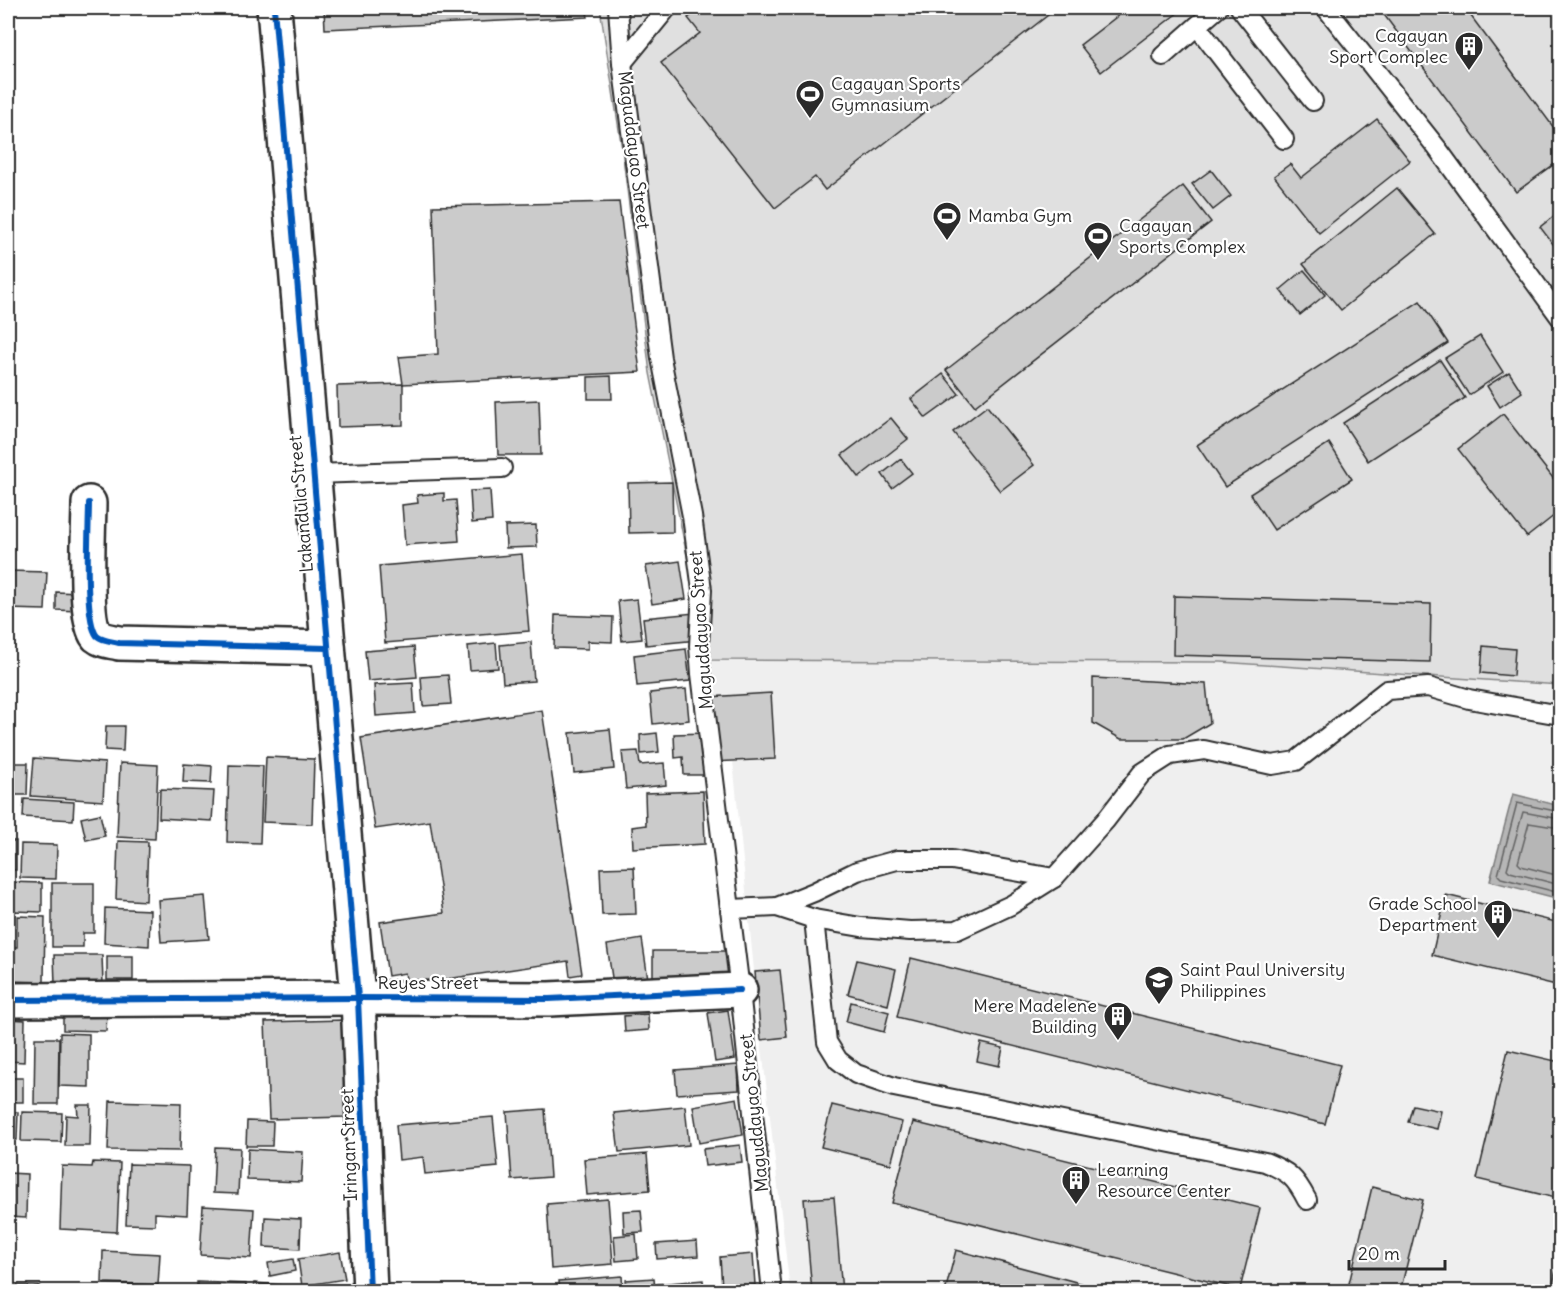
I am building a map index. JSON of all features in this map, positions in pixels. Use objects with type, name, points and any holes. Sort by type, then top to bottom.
[{"type":"street","name":"Lakandula Street","points":[[274,8],[358,998]]},
{"type":"street","points":[[89,503],[88,610],[96,634],[103,640],[119,643],[328,648]]},
{"type":"street","name":"Reyes Street","points":[[8,1000],[549,999],[740,990]]},
{"type":"street","name":"Iringan Street","points":[[358,998],[370,1292]]},
{"type":"lane","name":"Maguddayao Street","points":[[618,8],[622,63],[661,358],[692,516],[702,590],[699,646],[701,674],[740,990],[772,1292]]},
{"type":"lane","points":[[622,63],[667,8]]},
{"type":"lane","points":[[1163,56],[1218,8]]},
{"type":"lane","points":[[1240,8],[1313,101]]},
{"type":"lane","points":[[1326,8],[1437,148],[1560,317]]},
{"type":"lane","points":[[1197,26],[1284,139]]},
{"type":"lane","points":[[313,474],[502,468]]},
{"type":"lane","points":[[777,907],[814,919],[881,929],[957,930],[1011,904],[1054,878],[1105,821],[1142,773],[1170,755],[1204,750],[1272,765],[1296,761],[1387,690],[1428,687],[1469,699],[1560,715]]},
{"type":"lane","points":[[730,909],[777,907],[857,872],[897,860],[952,860],[1054,878]]},
{"type":"lane","points":[[814,919],[827,1042],[838,1060],[856,1074],[894,1087],[1265,1162],[1286,1170],[1297,1180],[1307,1200]]},
{"type":"shaded area","name":"Cagayan Sports Complex","points":[[600,8],[1560,8],[1560,685],[1221,662],[708,660],[650,373],[622,149]]},
{"type":"shaded area","name":"Saint Paul University Philippines","points":[[708,660],[1221,662],[1560,685],[1560,1291],[790,1291],[761,1040],[733,761],[712,762]]},
{"type":"water","points":[[1513,794],[1560,806],[1560,899],[1490,881]]},
{"type":"building","points":[[133,8],[213,8],[133,12]]},
{"type":"building","points":[[324,8],[586,8],[588,17],[325,29]]},
{"type":"building","name":"Cagayan Sports Gymnasium","points":[[702,8],[1057,8],[825,190],[815,177],[775,208],[661,63],[700,33],[688,18]]},
{"type":"building","points":[[1128,8],[1184,8],[1101,72],[1080,45]]},
{"type":"building","name":"Cagayan Sport Complec","points":[[1379,8],[1465,8],[1560,136],[1560,160],[1516,192]]},
{"type":"building","points":[[1377,119],[1410,161],[1319,233],[1274,176],[1290,164],[1301,178]]},
{"type":"building","points":[[1211,170],[1231,196],[1213,210],[1192,184]]},
{"type":"building","points":[[1183,186],[1211,222],[975,406],[946,370]]},
{"type":"building","points":[[1397,188],[1435,234],[1341,310],[1303,264]]},
{"type":"building","points":[[619,202],[640,372],[403,384],[399,357],[438,354],[433,206]]},
{"type":"building","points":[[1560,211],[1560,253],[1540,227]]},
{"type":"building","points":[[1304,270],[1325,295],[1300,315],[1280,290]]},
{"type":"building","points":[[1420,301],[1448,343],[1225,487],[1197,445]]},
{"type":"building","points":[[1480,336],[1503,372],[1469,395],[1445,358]]},
{"type":"building","points":[[1440,360],[1465,398],[1368,461],[1343,423]]},
{"type":"building","points":[[1509,372],[1522,392],[1500,407],[1487,386]]},
{"type":"building","points":[[943,374],[959,394],[926,418],[911,399]]},
{"type":"building","points":[[611,376],[612,399],[588,399],[588,377]]},
{"type":"building","points":[[403,384],[403,425],[338,427],[337,386]]},
{"type":"building","points":[[539,400],[541,455],[498,455],[496,402]]},
{"type":"building","points":[[987,406],[1034,465],[1000,491],[953,432]]},
{"type":"building","points":[[1503,414],[1560,487],[1560,511],[1527,537],[1458,449]]},
{"type":"building","points":[[891,418],[908,439],[859,477],[842,455]]},
{"type":"building","points":[[1329,443],[1352,479],[1274,530],[1250,494]]},
{"type":"building","points":[[901,459],[912,473],[892,488],[882,474]]},
{"type":"building","points":[[672,482],[673,532],[629,533],[628,483]]},
{"type":"building","points":[[490,490],[492,521],[472,523],[470,491]]},
{"type":"building","points":[[444,493],[444,501],[456,500],[459,541],[405,545],[402,505],[418,503],[417,495]]},
{"type":"building","points":[[536,525],[537,547],[506,548],[505,526]]},
{"type":"building","points":[[522,554],[529,631],[385,643],[379,566]]},
{"type":"building","points":[[680,561],[686,599],[652,604],[646,566]]},
{"type":"building","points":[[8,571],[47,572],[45,610],[8,609]]},
{"type":"building","points":[[56,592],[79,593],[78,611],[56,610]]},
{"type":"building","points":[[1174,596],[1431,604],[1430,662],[1173,655]]},
{"type":"building","points":[[637,599],[642,639],[622,641],[618,601]]},
{"type":"building","points":[[695,613],[698,640],[646,645],[643,618]]},
{"type":"building","points":[[555,615],[613,617],[612,642],[588,641],[588,649],[554,648]]},
{"type":"building","points":[[531,642],[534,681],[503,683],[500,645]]},
{"type":"building","points":[[496,643],[498,668],[470,670],[468,646]]},
{"type":"building","points":[[1483,646],[1515,649],[1513,676],[1481,673]]},
{"type":"building","points":[[414,647],[417,677],[368,681],[365,651]]},
{"type":"building","points":[[686,649],[690,681],[637,686],[634,655]]},
{"type":"building","points":[[448,675],[451,704],[423,706],[421,677]]},
{"type":"building","points":[[1093,678],[1206,684],[1210,723],[1183,739],[1121,739],[1093,723]]},
{"type":"building","points":[[413,683],[415,713],[376,716],[374,685]]},
{"type":"building","points":[[686,689],[689,720],[653,724],[650,693]]},
{"type":"building","points":[[771,693],[775,759],[712,762],[709,697]]},
{"type":"building","points":[[542,710],[582,974],[570,976],[568,961],[407,985],[405,973],[388,976],[380,922],[444,913],[430,821],[375,829],[361,738]]},
{"type":"building","points":[[106,726],[124,726],[123,751],[105,750]]},
{"type":"building","points":[[610,729],[614,769],[574,773],[570,733]]},
{"type":"building","points":[[657,733],[659,752],[641,754],[640,735]]},
{"type":"building","points":[[706,733],[708,775],[684,775],[683,757],[675,758],[674,734]]},
{"type":"building","points":[[638,751],[640,765],[664,763],[666,785],[626,789],[622,752]]},
{"type":"building","points":[[266,757],[314,759],[312,824],[263,822]]},
{"type":"building","points":[[34,758],[105,763],[103,801],[31,796]]},
{"type":"building","points":[[8,763],[28,763],[27,795],[8,795]]},
{"type":"building","points":[[120,763],[158,765],[155,839],[117,837]]},
{"type":"building","points":[[184,764],[212,766],[211,783],[183,782]]},
{"type":"building","points":[[229,765],[263,766],[260,843],[227,842]]},
{"type":"building","points":[[160,789],[214,791],[212,821],[159,818]]},
{"type":"building","points":[[703,791],[705,844],[633,848],[632,827],[646,825],[645,793]]},
{"type":"building","points":[[24,799],[74,802],[73,820],[23,817]]},
{"type":"building","points":[[100,814],[105,836],[86,840],[81,818]]},
{"type":"building","points":[[8,841],[16,841],[16,870],[8,870]]},
{"type":"building","points":[[118,841],[148,842],[146,901],[116,899]]},
{"type":"building","points":[[21,844],[57,845],[56,879],[20,878]]},
{"type":"building","points":[[634,867],[636,914],[602,915],[600,868]]},
{"type":"building","points":[[8,882],[42,883],[42,912],[13,911],[12,945],[8,944]]},
{"type":"building","points":[[52,883],[94,883],[94,933],[83,933],[83,947],[52,947]]},
{"type":"building","name":"Grade School Department","points":[[1446,895],[1560,923],[1560,986],[1432,955]]},
{"type":"building","points":[[205,896],[209,939],[161,942],[158,900]]},
{"type":"building","points":[[105,908],[150,910],[149,946],[104,943]]},
{"type":"building","points":[[17,916],[45,917],[44,982],[8,981],[8,947],[17,947]]},
{"type":"building","points":[[642,939],[648,979],[613,984],[607,945]]},
{"type":"building","points":[[653,951],[734,951],[734,986],[653,985]]},
{"type":"building","points":[[54,955],[102,955],[103,984],[55,984]]},
{"type":"building","points":[[107,956],[133,956],[133,980],[107,980]]},
{"type":"building","name":"Mere Madelene Building","points":[[911,958],[1340,1065],[1325,1124],[897,1017]]},
{"type":"building","points":[[857,960],[896,969],[888,1005],[848,994]]},
{"type":"building","points":[[780,970],[787,1037],[761,1040],[755,972]]},
{"type":"building","points":[[851,1002],[889,1012],[884,1032],[846,1022]]},
{"type":"building","points":[[728,1010],[735,1059],[715,1062],[708,1013]]},
{"type":"building","points":[[63,1013],[107,1014],[106,1031],[63,1030]]},
{"type":"building","points":[[648,1014],[649,1030],[625,1032],[624,1016]]},
{"type":"building","points":[[8,1019],[25,1020],[24,1062],[8,1061]]},
{"type":"building","points":[[344,1020],[347,1117],[269,1119],[265,1022]]},
{"type":"building","points":[[60,1033],[89,1034],[89,1087],[59,1086]]},
{"type":"building","points":[[35,1038],[59,1038],[58,1104],[34,1104]]},
{"type":"building","points":[[981,1043],[1003,1048],[999,1066],[977,1061]]},
{"type":"building","points":[[1508,1050],[1560,1062],[1560,1199],[1477,1179]]},
{"type":"building","points":[[738,1065],[739,1090],[677,1094],[675,1070]]},
{"type":"building","points":[[8,1078],[23,1078],[23,1102],[8,1102]]},
{"type":"building","points":[[737,1098],[743,1135],[699,1143],[693,1106]]},
{"type":"building","points":[[110,1101],[181,1103],[180,1151],[108,1150]]},
{"type":"building","points":[[77,1105],[91,1105],[90,1146],[65,1146],[66,1115],[78,1116]]},
{"type":"building","points":[[832,1105],[902,1122],[891,1164],[821,1147]]},
{"type":"building","points":[[1413,1105],[1441,1111],[1437,1129],[1408,1122]]},
{"type":"building","points":[[685,1106],[689,1145],[619,1152],[614,1113]]},
{"type":"building","points":[[545,1109],[550,1177],[512,1180],[507,1112]]},
{"type":"building","points":[[8,1112],[18,1112],[17,1140],[8,1140]]},
{"type":"building","points":[[22,1112],[62,1113],[61,1142],[21,1141]]},
{"type":"building","points":[[493,1117],[498,1167],[425,1174],[423,1157],[399,1160],[396,1125]]},
{"type":"building","points":[[247,1121],[273,1122],[272,1146],[246,1146]]},
{"type":"building","name":"Learning Resource Center","points":[[913,1122],[1260,1208],[1240,1289],[892,1203]]},
{"type":"building","points":[[740,1145],[742,1162],[705,1166],[703,1149]]},
{"type":"building","points":[[215,1147],[240,1148],[238,1194],[213,1193]]},
{"type":"building","points":[[248,1149],[303,1152],[301,1182],[247,1180]]},
{"type":"building","points":[[647,1154],[650,1190],[587,1195],[584,1159]]},
{"type":"building","points":[[93,1162],[120,1163],[117,1232],[60,1229],[62,1166],[92,1167]]},
{"type":"building","points":[[129,1164],[189,1166],[187,1215],[155,1213],[155,1225],[126,1224]]},
{"type":"building","points":[[8,1173],[27,1174],[26,1218],[8,1217]]},
{"type":"building","points":[[1372,1187],[1423,1200],[1400,1292],[1347,1292]]},
{"type":"building","points":[[834,1197],[842,1292],[812,1292],[804,1199]]},
{"type":"building","points":[[608,1199],[613,1264],[551,1269],[547,1204]]},
{"type":"building","points":[[203,1206],[254,1209],[251,1258],[200,1255]]},
{"type":"building","points":[[641,1210],[643,1232],[624,1233],[623,1211]]},
{"type":"building","points":[[265,1217],[301,1219],[300,1249],[264,1247]]},
{"type":"building","points":[[636,1234],[638,1259],[616,1261],[614,1236]]},
{"type":"building","points":[[697,1241],[698,1256],[657,1259],[656,1244]]},
{"type":"building","points":[[956,1250],[1110,1291],[945,1292]]},
{"type":"building","points":[[103,1251],[160,1254],[158,1285],[102,1283]]},
{"type":"building","points":[[340,1252],[345,1279],[302,1286],[298,1259]]},
{"type":"building","points":[[753,1254],[755,1285],[722,1288],[720,1257]]},
{"type":"building","points":[[293,1259],[295,1271],[270,1276],[268,1263]]},
{"type":"building","points":[[1556,1270],[1560,1271],[1560,1292],[1551,1292]]},
{"type":"building","points":[[622,1276],[623,1292],[560,1292],[559,1281]]},
{"type":"building","points":[[654,1278],[655,1292],[627,1292],[626,1280]]},
{"type":"building","points":[[703,1280],[704,1292],[659,1292],[658,1284]]},
{"type":"building","points":[[197,1282],[246,1284],[246,1292],[197,1292]]},
{"type":"building","points":[[254,1283],[280,1285],[280,1292],[253,1292]]},
{"type":"building","points":[[10,1285],[40,1286],[40,1292],[10,1292]]},
{"type":"cycle path","points":[[274,8],[358,998],[370,1292]]},
{"type":"cycle path","points":[[89,503],[88,593],[93,627],[99,638],[119,643],[328,648]]},
{"type":"cycle path","points":[[8,1000],[549,999],[740,990]]},
{"type":"place","name":"Cagayan Sport Complec","points":[[1469,72]]},
{"type":"place","name":"Cagayan Sports Gymnasium","points":[[810,120]]},
{"type":"place","name":"Mamba Gym","points":[[947,242]]},
{"type":"place","name":"Cagayan Sports Complex","points":[[1098,262]]},
{"type":"place","name":"Grade School Department","points":[[1498,940]]},
{"type":"place","name":"Saint Paul University Philippines","points":[[1159,1006]]},
{"type":"place","name":"Mere Madelene Building","points":[[1118,1042]]},
{"type":"place","name":"Learning Resource Center","points":[[1076,1206]]}]
